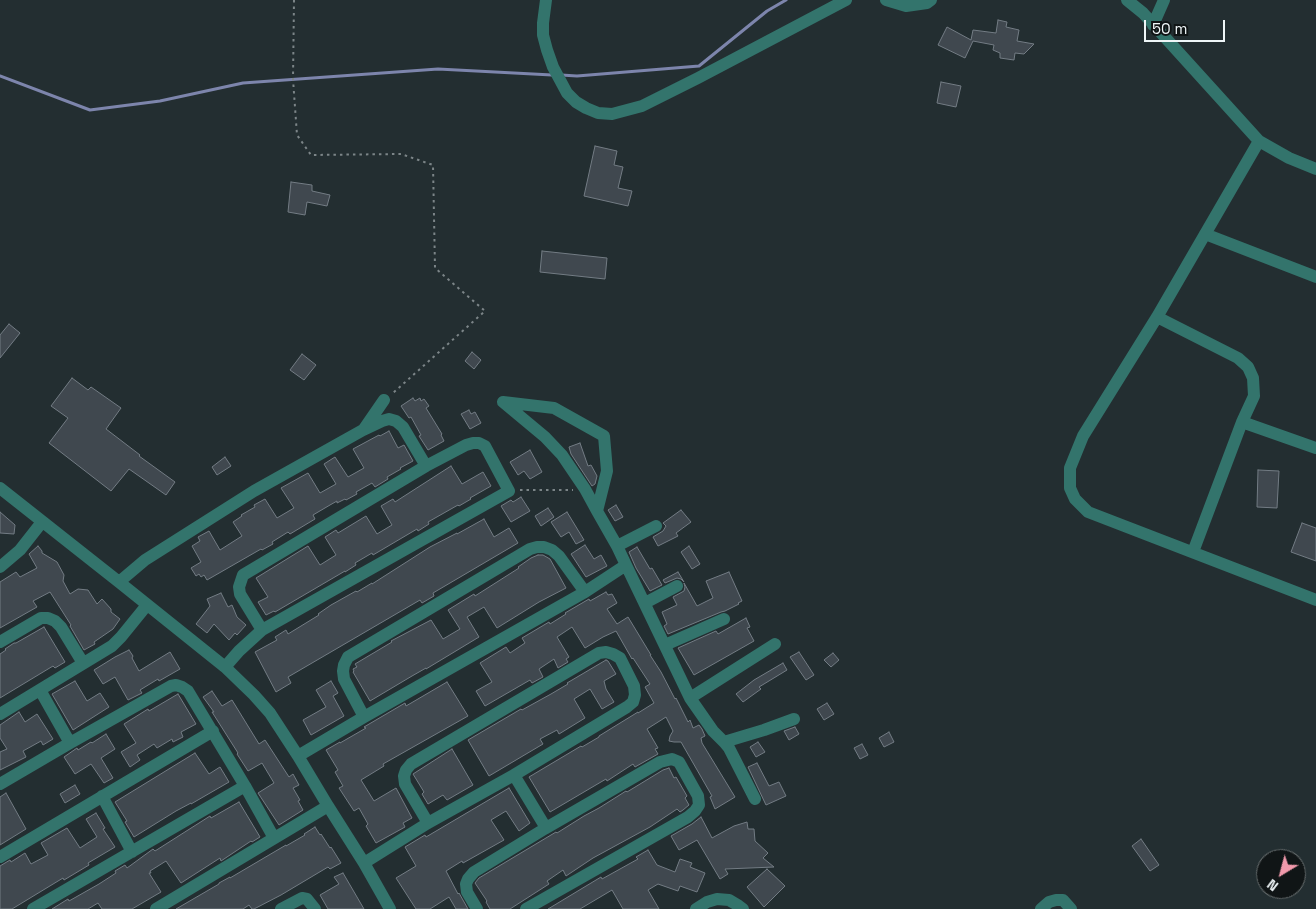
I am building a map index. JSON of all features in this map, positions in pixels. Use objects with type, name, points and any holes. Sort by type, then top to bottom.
[{"type":"street","points":[[546,0],[543,34],[553,67],[567,94],[586,108],[598,113],[612,114],[642,106],[846,0]]},
{"type":"street","points":[[886,0],[906,6],[927,3],[931,0]]},
{"type":"street","points":[[1127,0],[1143,13],[1259,141],[1289,158],[1316,169]]},
{"type":"street","points":[[1153,25],[1164,0]]},
{"type":"street","points":[[1259,141],[1157,317],[1083,436],[1070,468],[1070,488],[1075,499],[1088,512],[1316,600]]},
{"type":"street","points":[[1205,234],[1316,276]]},
{"type":"street","points":[[1157,317],[1238,358],[1248,367],[1253,378],[1254,396],[1242,422],[1193,552]]},
{"type":"street","points":[[363,430],[384,400]]},
{"type":"street","points":[[597,511],[607,471],[604,436],[554,408],[502,402],[545,437],[562,455],[585,489],[597,511],[617,546],[690,698],[713,731],[729,748],[755,799]]},
{"type":"street","points":[[119,582],[145,560],[254,491],[382,421],[396,421],[403,427],[426,466]]},
{"type":"street","points":[[1242,422],[1316,448]]},
{"type":"street","points":[[225,668],[239,651],[262,630],[509,491],[485,446],[479,443],[466,445],[426,466],[243,575],[239,587],[240,594],[262,630]]},
{"type":"street","points":[[0,488],[225,668],[254,695],[270,713],[298,756],[390,909]]},
{"type":"street","points":[[0,567],[20,550],[42,522]]},
{"type":"street","points":[[617,546],[656,526]]},
{"type":"street","points":[[364,717],[344,679],[344,664],[348,657],[530,549],[544,547],[552,550],[559,556],[585,592]]},
{"type":"street","points":[[298,756],[585,592],[626,565]]},
{"type":"street","points":[[645,603],[677,586]]},
{"type":"street","points":[[0,714],[112,646],[147,605]]},
{"type":"street","points":[[0,642],[41,618],[48,618],[55,620],[62,626],[83,663]]},
{"type":"street","points":[[666,645],[724,619]]},
{"type":"street","points":[[690,698],[775,644]]},
{"type":"street","points":[[364,863],[428,823],[627,708],[633,702],[635,695],[634,686],[620,658],[606,652],[599,653],[411,764],[404,776],[405,784],[428,823]]},
{"type":"street","points":[[0,784],[70,742],[176,685],[188,691],[274,838]]},
{"type":"street","points":[[40,690],[70,742]]},
{"type":"street","points":[[724,742],[794,719]]},
{"type":"street","points":[[0,857],[213,731]]},
{"type":"street","points":[[477,909],[467,892],[466,884],[474,872],[660,762],[666,759],[679,762],[698,796],[699,805],[695,811],[688,817],[526,909]]},
{"type":"street","points":[[514,775],[546,828]]},
{"type":"street","points":[[33,909],[245,786]]},
{"type":"street","points":[[102,796],[132,852]]},
{"type":"street","points":[[162,907],[328,806]]},
{"type":"street","points":[[281,909],[302,898],[307,899],[315,909]]},
{"type":"street","points":[[696,909],[707,902],[717,899],[729,900],[743,909]]},
{"type":"street","points":[[1041,909],[1049,902],[1056,900],[1064,900],[1072,909]]},
{"type":"path","points":[[294,0],[293,79],[297,135],[311,155],[402,154],[433,165],[435,268],[485,312],[384,400]]},
{"type":"path","points":[[509,491],[585,489]]},
{"type":"building","points":[[998,20],[1007,22],[1006,27],[1019,30],[1017,41],[1034,44],[1024,54],[1015,53],[1014,60],[1000,58],[1000,53],[993,50],[994,45],[973,41],[965,58],[938,45],[947,27],[971,40],[973,30],[996,33]]},
{"type":"building","points":[[941,82],[961,86],[956,107],[937,103]]},
{"type":"building","points":[[595,146],[617,151],[614,165],[623,167],[618,188],[632,191],[628,206],[584,196]]},
{"type":"building","points":[[291,182],[312,185],[312,191],[330,195],[327,206],[307,202],[305,215],[288,212]]},
{"type":"building","points":[[542,251],[607,258],[605,279],[540,272]]},
{"type":"building","points":[[9,324],[20,333],[0,358],[0,335]]},
{"type":"building","points":[[472,352],[481,360],[474,369],[465,361]]},
{"type":"building","points":[[302,354],[316,365],[304,380],[290,370]]},
{"type":"building","points":[[72,378],[88,390],[91,387],[121,408],[106,429],[175,482],[166,495],[129,469],[111,491],[49,443],[68,418],[51,406]]},
{"type":"building","points":[[413,398],[415,401],[420,398],[421,401],[424,399],[429,406],[426,408],[442,434],[444,441],[428,450],[419,436],[421,435],[411,417],[409,418],[401,406]]},
{"type":"building","points":[[469,410],[471,414],[475,412],[481,423],[470,429],[461,414]]},
{"type":"building","points":[[389,431],[398,448],[404,445],[413,461],[400,468],[375,487],[372,483],[346,500],[337,503],[337,501],[313,515],[315,519],[290,534],[288,532],[272,542],[273,544],[207,580],[204,575],[201,577],[199,574],[196,576],[191,568],[201,562],[192,546],[200,541],[198,537],[209,531],[220,550],[242,536],[233,522],[255,507],[254,505],[265,499],[277,518],[294,508],[281,488],[308,473],[320,493],[336,484],[324,464],[335,457],[348,477],[364,468],[353,449]]},
{"type":"building","points":[[580,443],[588,466],[591,465],[597,476],[595,484],[592,486],[571,454],[569,447]]},
{"type":"building","points":[[530,450],[542,472],[530,479],[524,471],[518,475],[510,462]]},
{"type":"building","points":[[225,457],[231,466],[217,475],[212,467]]},
{"type":"building","points":[[451,466],[462,484],[483,472],[491,486],[428,522],[429,524],[418,531],[417,529],[373,555],[372,553],[355,563],[356,565],[345,572],[275,612],[266,615],[258,602],[268,597],[256,578],[308,546],[320,565],[336,555],[325,537],[336,530],[338,533],[366,516],[377,534],[392,525],[381,506],[393,499],[395,502]]},
{"type":"building","points":[[1258,470],[1279,471],[1277,508],[1257,507]]},
{"type":"building","points":[[521,497],[530,511],[511,522],[501,506]]},
{"type":"building","points":[[616,505],[623,517],[615,521],[608,510]]},
{"type":"building","points":[[548,508],[554,517],[541,526],[535,516]]},
{"type":"building","points":[[681,510],[691,522],[676,533],[678,536],[658,546],[653,537],[663,531],[666,526],[663,523]]},
{"type":"building","points":[[0,512],[15,525],[14,534],[0,533]]},
{"type":"building","points":[[567,512],[584,540],[576,544],[569,532],[561,537],[551,522]]},
{"type":"building","points":[[484,519],[494,537],[509,528],[518,543],[433,593],[434,596],[422,603],[420,600],[288,677],[291,683],[276,692],[255,652],[277,640],[275,637],[286,630],[288,634],[319,615],[331,605],[372,584],[430,547]]},
{"type":"building","points":[[1302,523],[1316,528],[1316,561],[1291,552]]},
{"type":"building","points":[[585,545],[594,559],[601,555],[607,566],[586,577],[571,554]]},
{"type":"building","points":[[38,546],[42,553],[57,562],[64,575],[63,581],[70,594],[78,589],[88,590],[97,604],[102,599],[111,609],[111,612],[120,619],[113,629],[94,642],[95,644],[84,650],[50,592],[33,601],[37,607],[0,628],[0,582],[16,572],[20,577],[37,568],[29,554]]},
{"type":"building","points":[[689,546],[700,564],[692,569],[681,552]]},
{"type":"building","points":[[637,547],[662,585],[650,591],[629,552]]},
{"type":"building","points":[[538,555],[543,555],[550,559],[566,588],[497,628],[484,607],[467,617],[479,637],[370,701],[353,672],[353,669],[357,667],[355,664],[391,641],[431,620],[443,639],[460,629],[448,610],[474,594],[475,596]]},
{"type":"building","points":[[678,572],[684,582],[677,578],[665,583],[663,580]]},
{"type":"building","points":[[729,572],[742,601],[725,611],[668,634],[664,626],[667,624],[662,612],[677,605],[673,597],[684,591],[684,583],[697,606],[713,598],[706,581]]},
{"type":"building","points":[[606,592],[608,595],[612,594],[617,603],[607,609],[617,624],[628,617],[688,722],[690,720],[693,728],[699,725],[702,729],[705,736],[701,738],[702,743],[735,797],[715,809],[710,797],[712,796],[681,742],[669,741],[673,731],[666,717],[647,729],[658,748],[655,749],[658,754],[635,767],[633,764],[607,781],[606,779],[550,812],[529,777],[654,703],[645,687],[650,684],[632,659],[616,631],[585,648],[572,627],[557,637],[569,657],[566,659],[568,662],[558,668],[554,659],[539,669],[543,677],[532,683],[530,680],[485,706],[476,691],[492,682],[480,663],[506,647],[510,653],[525,643],[522,638],[549,622],[550,624],[589,599],[590,601]]},
{"type":"building","points":[[221,593],[228,607],[232,605],[237,617],[246,625],[237,635],[235,633],[229,640],[214,624],[207,633],[196,624],[210,606],[207,599]]},
{"type":"building","points":[[746,618],[750,627],[747,628],[754,641],[694,675],[678,648],[716,631],[718,634]]},
{"type":"building","points":[[44,627],[65,662],[55,668],[53,666],[0,698],[0,654],[14,643]]},
{"type":"building","points":[[129,650],[139,671],[170,652],[180,669],[159,681],[158,679],[140,690],[142,693],[128,700],[115,677],[103,684],[94,670]]},
{"type":"building","points":[[799,652],[814,675],[806,680],[790,657]]},
{"type":"building","points":[[833,653],[839,660],[831,667],[824,660]]},
{"type":"building","points":[[606,660],[616,674],[604,681],[606,689],[614,702],[602,709],[590,689],[574,699],[585,718],[559,734],[557,730],[540,739],[543,744],[489,776],[468,740],[551,694]]},
{"type":"building","points":[[783,663],[787,670],[759,687],[761,689],[743,702],[736,694],[754,680]]},
{"type":"building","points":[[75,681],[87,701],[100,693],[109,707],[73,730],[52,694]]},
{"type":"building","points":[[331,681],[338,693],[333,696],[344,716],[311,735],[303,720],[326,707],[316,690]]},
{"type":"building","points":[[447,682],[468,716],[383,764],[384,766],[361,780],[374,801],[396,788],[412,818],[403,823],[405,827],[376,843],[366,826],[368,824],[359,808],[354,811],[339,788],[343,786],[335,772],[338,770],[326,750],[366,728],[364,727],[405,703],[406,706]]},
{"type":"building","points":[[212,691],[222,706],[232,700],[259,744],[265,740],[289,777],[293,774],[299,785],[293,788],[303,810],[279,825],[258,793],[274,783],[262,763],[248,771],[212,712],[214,712],[203,697]]},
{"type":"building","points":[[178,694],[196,724],[181,732],[183,737],[173,742],[172,739],[157,748],[154,744],[137,755],[140,760],[130,767],[121,752],[136,743],[124,724]]},
{"type":"building","points":[[827,703],[834,714],[824,720],[817,709]]},
{"type":"building","points":[[19,712],[25,722],[37,714],[53,739],[43,745],[41,741],[23,751],[26,757],[0,770],[0,752],[7,749],[0,738],[0,725]]},
{"type":"building","points":[[795,727],[799,734],[789,740],[784,731]]},
{"type":"building","points":[[889,732],[894,742],[884,747],[879,738]]},
{"type":"building","points":[[106,734],[115,749],[101,758],[113,778],[104,783],[91,764],[75,774],[64,757],[77,748],[78,750]]},
{"type":"building","points":[[758,742],[765,752],[756,757],[750,747]]},
{"type":"building","points":[[862,744],[868,755],[860,759],[854,748]]},
{"type":"building","points":[[452,749],[473,785],[447,800],[443,795],[428,804],[422,794],[424,792],[413,774]]},
{"type":"building","points":[[195,753],[209,774],[220,767],[229,782],[134,837],[115,802]]},
{"type":"building","points":[[757,763],[769,786],[779,782],[786,796],[766,805],[748,767]]},
{"type":"building","points":[[669,768],[687,796],[685,798],[689,805],[683,810],[680,812],[677,809],[566,876],[563,870],[547,881],[549,884],[510,909],[490,909],[475,883],[479,878],[626,791]]},
{"type":"building","points":[[75,785],[80,794],[65,803],[60,794]]},
{"type":"building","points":[[509,788],[530,823],[519,831],[506,811],[491,820],[504,840],[446,871],[468,909],[456,909],[449,897],[430,909],[416,909],[396,878],[416,866],[405,847],[425,835],[426,837]]},
{"type":"building","points":[[6,793],[26,829],[0,845],[0,797]]},
{"type":"building","points":[[239,802],[260,837],[221,861],[220,858],[181,883],[166,861],[149,873],[161,892],[132,909],[102,909],[98,903],[88,909],[52,909],[99,884],[125,865],[127,868],[153,849],[155,851],[210,816],[211,818]]},
{"type":"building","points":[[96,813],[105,828],[103,829],[115,847],[88,863],[89,865],[64,880],[63,878],[12,909],[0,909],[0,866],[10,860],[11,862],[25,853],[31,864],[48,855],[41,843],[67,828],[80,848],[97,837],[86,819]]},
{"type":"building","points":[[701,817],[712,838],[734,826],[747,822],[748,829],[754,829],[755,841],[768,853],[763,858],[774,867],[725,869],[728,874],[720,879],[697,840],[679,850],[671,836]]},
{"type":"building","points":[[315,827],[341,863],[330,869],[328,867],[254,909],[249,905],[243,909],[176,909],[305,835]]},
{"type":"building","points":[[1141,839],[1159,865],[1150,871],[1132,846]]},
{"type":"building","points":[[648,850],[657,865],[675,872],[680,859],[692,863],[690,867],[705,873],[697,892],[680,886],[678,891],[658,884],[648,890],[659,909],[623,909],[612,890],[580,909],[548,909],[601,877],[602,879],[638,859],[636,857]]},
{"type":"building","points":[[767,869],[785,886],[764,907],[747,887]]},
{"type":"building","points":[[343,873],[364,909],[328,909],[320,895],[339,884],[334,877]]},
{"type":"waterway","points":[[561,75],[577,76],[699,66],[767,11],[786,0]]},
{"type":"waterway","points":[[0,76],[90,110],[160,101],[243,83],[438,69],[552,75]]}]
